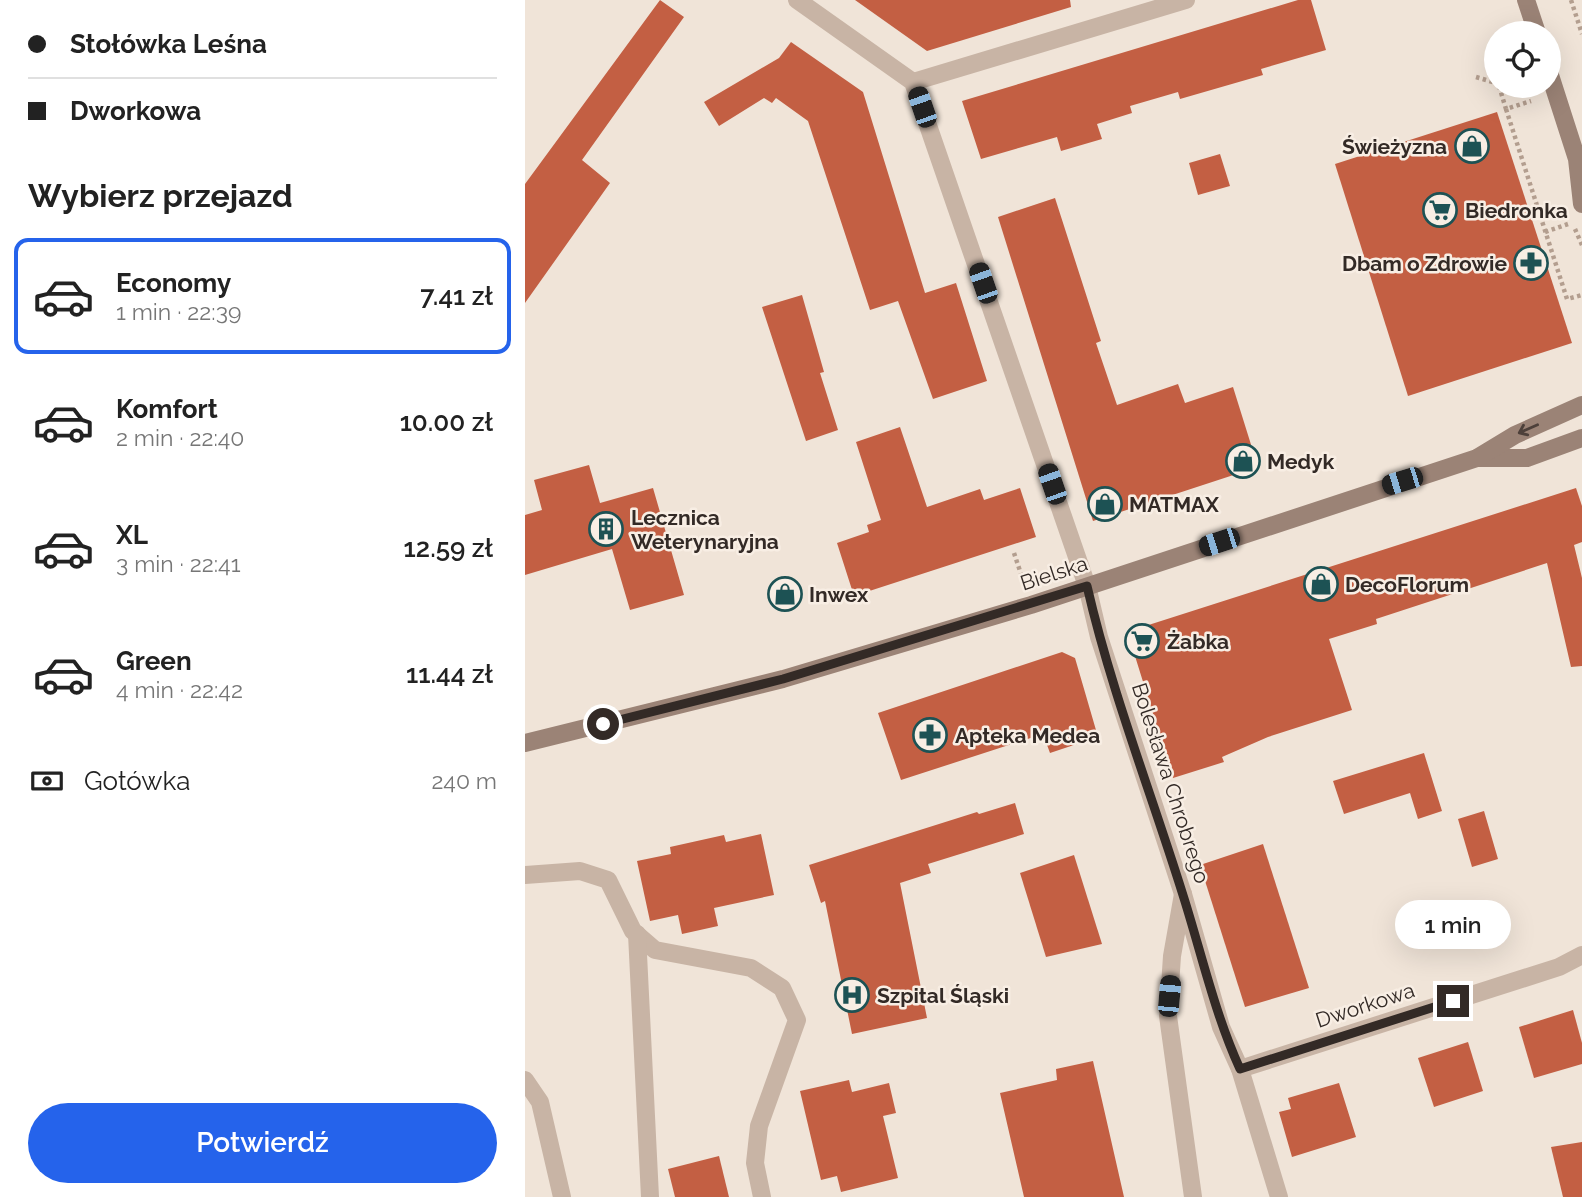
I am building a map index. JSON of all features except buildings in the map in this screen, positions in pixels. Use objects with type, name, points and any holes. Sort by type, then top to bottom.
[{"type":"street","points":[[797,0],[913,82],[1186,0]]},
{"type":"street","points":[[1526,0],[1533,21]]},
{"type":"street","name":"Bolesława Chrobrego","points":[[913,82],[1087,586],[1099,637],[1183,894],[1221,1027],[1240,1069],[1279,1197]]},
{"type":"street","points":[[1558,98],[1580,162],[1582,204]]},
{"type":"street","name":"Bielska","points":[[525,743],[783,679],[1087,586],[1477,458],[1515,435],[1582,405]]},
{"type":"street","points":[[1477,458],[1527,458],[1582,438]]},
{"type":"street","points":[[525,875],[580,872],[608,880],[637,934],[655,950],[751,968],[782,988],[797,1020],[759,1126],[755,1163],[762,1197]]},
{"type":"street","points":[[1183,894],[1172,956],[1168,1016],[1193,1197]]},
{"type":"street","points":[[637,934],[650,1197]]},
{"type":"street","name":"Dworkowa","points":[[1240,1069],[1559,967],[1582,955]]},
{"type":"street","points":[[525,1080],[540,1102],[562,1197]]},
{"type":"path","points":[[1571,0],[1582,34]]},
{"type":"path","points":[[1476,77],[1484,80]]},
{"type":"path","points":[[1502,98],[1567,299],[1582,295]]},
{"type":"path","points":[[1506,109],[1532,101]]},
{"type":"path","points":[[1545,232],[1572,222]]},
{"type":"path","points":[[1014,553],[1023,580]]},
{"type":"place","name":"Świeżyzna","points":[[1472,146]]},
{"type":"place","name":"Biedronka","points":[[1440,210]]},
{"type":"place","name":"Dbam o Zdrowie","points":[[1531,263]]},
{"type":"place","name":"Medyk","points":[[1243,461]]},
{"type":"place","name":"MATMAX","points":[[1105,504]]},
{"type":"place","name":"Lecznica Weterynaryjna","points":[[606,529]]},
{"type":"place","name":"DecoFlorum","points":[[1321,584]]},
{"type":"place","name":"Inwex","points":[[785,594]]},
{"type":"place","name":"Żabka","points":[[1142,641]]},
{"type":"place","name":"Apteka Medea","points":[[930,735]]},
{"type":"place","name":"Szpital Śląski","points":[[852,995]]},
{"type":"route","points":[[603,724],[783,679],[1087,586],[1099,637],[1183,894],[1221,1027],[1240,1069],[1453,1001]]}]
